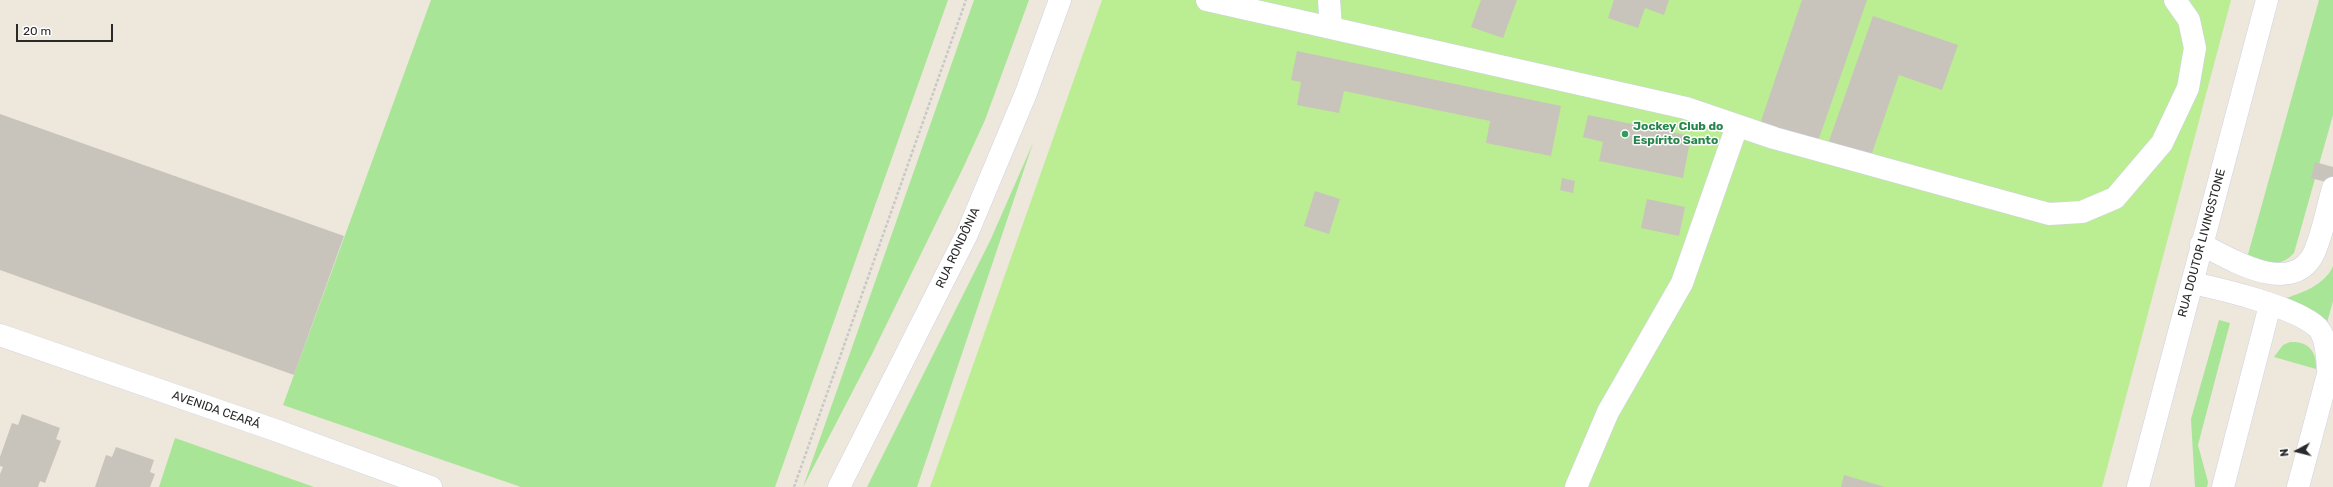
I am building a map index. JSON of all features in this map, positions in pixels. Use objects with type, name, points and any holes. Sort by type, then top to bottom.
[{"type":"street","name":"RUA RONDÔNIA","points":[[839,487],[967,234],[1026,93],[1060,0]]},
{"type":"street","points":[[1207,0],[1686,108],[1737,126],[2049,214],[2082,212],[2115,198],[2162,143],[2188,88],[2194,48],[2189,20],[2176,0]]},
{"type":"street","points":[[1330,0],[1330,28]]},
{"type":"street","name":"RUA DOUTOR LIVINGSTONE","points":[[2138,487],[2201,244],[2267,0]]},
{"type":"street","points":[[1576,487],[1608,412],[1682,283],[1737,126]]},
{"type":"street","points":[[2201,244],[2244,267],[2269,274],[2291,273],[2306,265],[2314,252],[2333,188]]},
{"type":"street","points":[[2192,283],[2230,292],[2270,305],[2305,319],[2318,329],[2331,362],[2298,487]]},
{"type":"street","points":[[2223,487],[2270,305]]},
{"type":"street","name":"AVENIDA CEARÁ","points":[[0,335],[275,430],[431,487]]},
{"type":"path","points":[[794,487],[966,0]]},
{"type":"green space","points":[[431,0],[948,0],[775,487],[521,487],[283,405]]},
{"type":"green space","points":[[974,0],[1029,0],[985,120],[963,168],[872,354],[803,487]]},
{"type":"green space","name":"Jockey Club do Espírito Santo","points":[[1102,0],[2231,0],[2102,487],[930,487]]},
{"type":"green space","points":[[2319,0],[2333,0],[2333,115],[2294,253],[2289,258],[2278,263],[2247,258]]},
{"type":"green space","points":[[1033,143],[917,487],[867,487],[990,241]]},
{"type":"green space","points":[[2333,266],[2333,301],[2326,326],[2283,299],[2305,291],[2319,283],[2329,273]]},
{"type":"green space","points":[[2219,320],[2230,323],[2198,445],[2208,482],[2207,487],[2195,487],[2191,419]]},
{"type":"green space","points":[[2290,342],[2302,343],[2310,348],[2315,357],[2316,369],[2274,357],[2283,345]]},
{"type":"green space","points":[[175,438],[314,487],[159,487]]},
{"type":"building","points":[[1481,0],[1517,0],[1503,38],[1471,27]]},
{"type":"building","points":[[1614,0],[1669,0],[1664,15],[1645,8],[1638,28],[1608,18]]},
{"type":"building","points":[[1802,0],[1867,0],[1816,147],[1759,127]]},
{"type":"building","points":[[1873,16],[1958,45],[1942,90],[1899,75],[1870,159],[1828,144]]},
{"type":"building","points":[[1297,51],[1561,106],[1551,156],[1486,143],[1490,121],[1344,91],[1339,113],[1297,105],[1301,82],[1291,80]]},
{"type":"building","points":[[0,114],[344,236],[294,375],[0,270]]},
{"type":"building","points":[[1588,115],[1691,136],[1683,178],[1599,161],[1603,142],[1583,137]]},
{"type":"building","points":[[2315,162],[2333,167],[2333,184],[2311,178]]},
{"type":"building","points":[[1562,178],[1575,181],[1573,193],[1560,190]]},
{"type":"building","points":[[1315,191],[1340,199],[1329,234],[1304,226]]},
{"type":"building","points":[[1647,199],[1685,207],[1679,236],[1641,228]]},
{"type":"building","points":[[22,414],[60,428],[56,439],[61,441],[45,483],[40,481],[38,487],[0,487],[0,474],[3,467],[0,466],[0,457],[12,423],[18,425]]},
{"type":"building","points":[[116,447],[154,460],[150,472],[155,474],[150,487],[95,487],[106,455],[112,457]]},
{"type":"building","points":[[1844,475],[1885,487],[1841,487]]},
{"type":"place","name":"Jockey Club do Espírito Santo","points":[[1625,134]]}]
